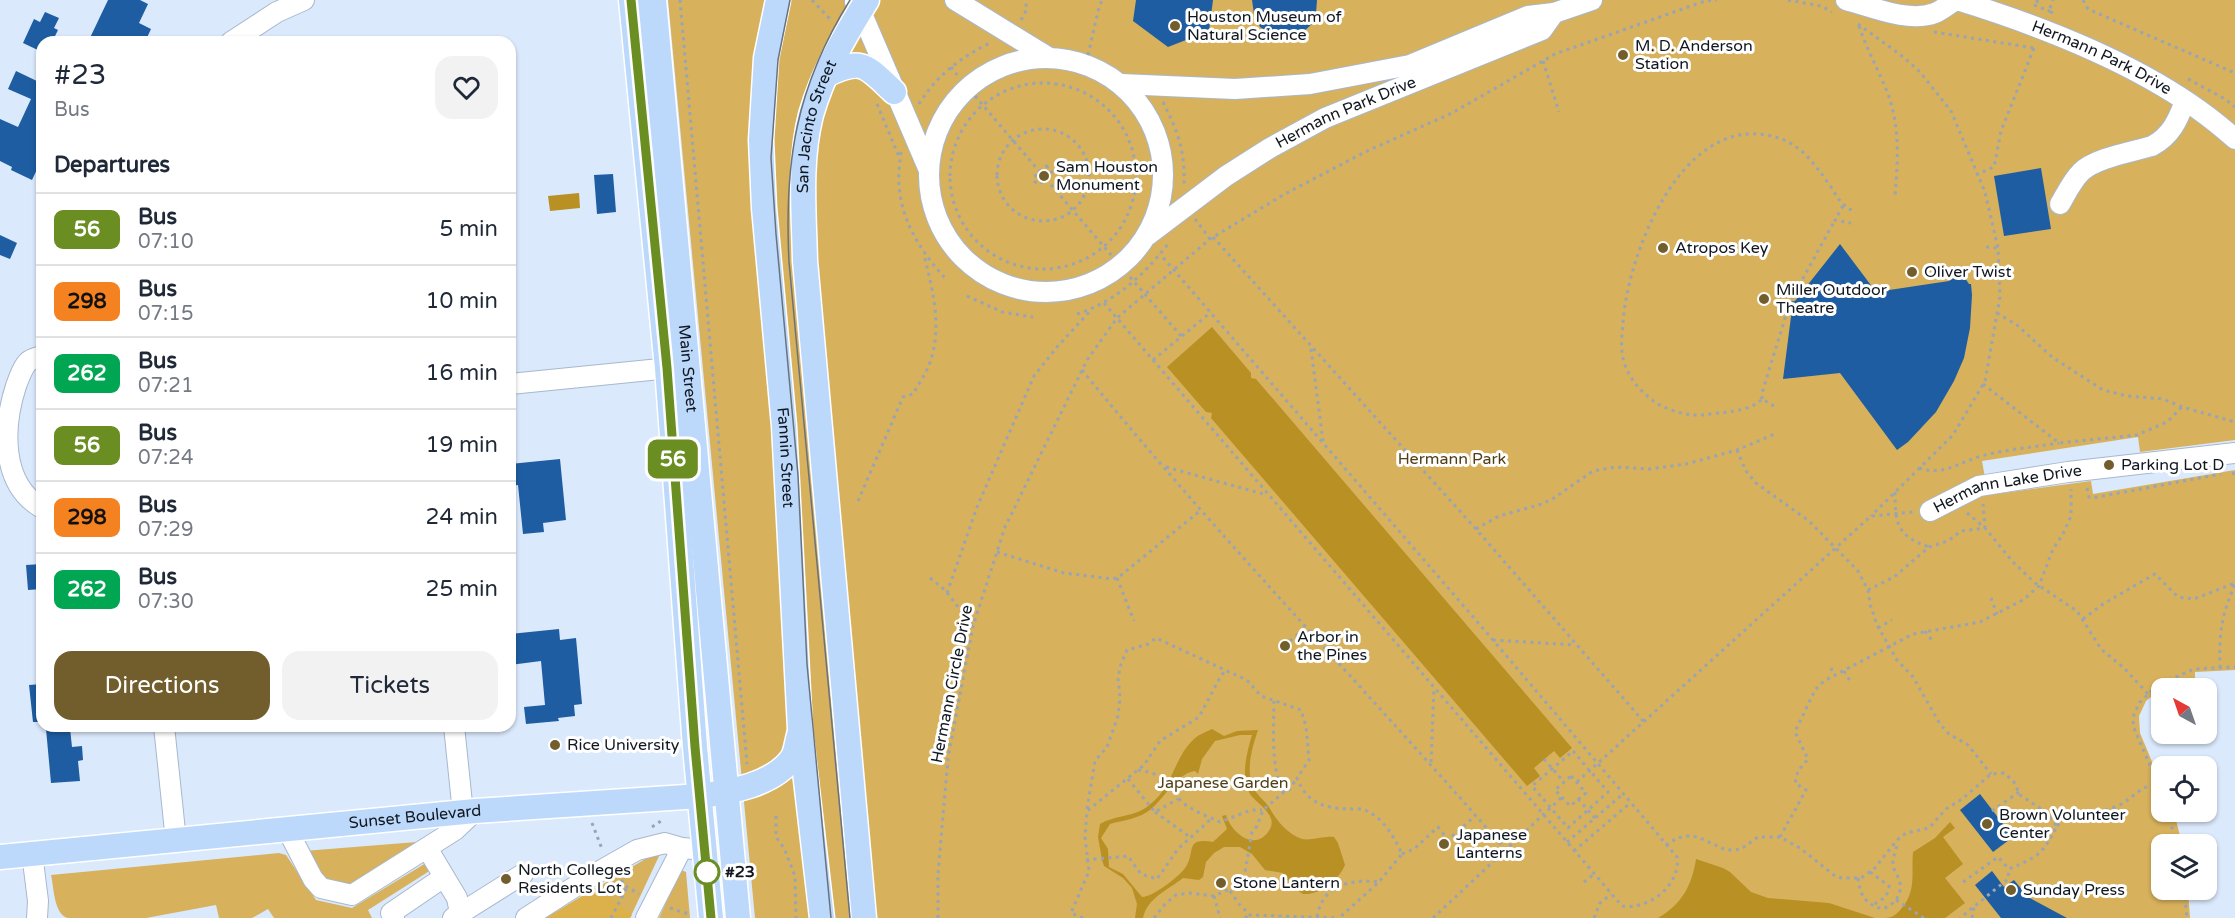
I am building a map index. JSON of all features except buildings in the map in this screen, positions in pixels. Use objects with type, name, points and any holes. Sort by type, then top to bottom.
[{"type":"main road","name":"Main Street","points":[[631,0],[677,367],[726,792],[738,918]]},
{"type":"main road","name":"Main Street","points":[[654,0],[700,796],[693,849],[701,915]]},
{"type":"main road","name":"Fannin Street","points":[[778,0],[766,58],[761,140],[764,208],[784,426],[800,729],[822,918]]},
{"type":"main road","name":"San Jacinto Street","points":[[860,3],[835,53],[811,117],[803,176],[805,261],[864,918]]},
{"type":"main road","points":[[826,75],[839,68],[858,65],[867,67],[884,96]]},
{"type":"main road","name":"Sunset Boulevard","points":[[0,857],[469,812],[700,796],[726,792],[767,778],[780,771],[794,756],[800,729]]},
{"type":"street","points":[[240,36],[277,12],[304,0]]},
{"type":"street","points":[[956,0],[1048,57]]},
{"type":"street","name":"Hermann Park Drive","points":[[1121,84],[1235,89],[1310,84],[1410,65],[1550,7],[1592,0]]},
{"type":"street","points":[[1843,8],[1917,16],[1935,13],[1957,0]]},
{"type":"street","name":"Hermann Park Drive","points":[[1957,0],[2042,28],[2100,54],[2161,86],[2211,117],[2235,139]]},
{"type":"street","points":[[860,3],[884,96],[928,168]]},
{"type":"street","name":"Hermann Park Drive","points":[[1148,235],[1226,176],[1316,123],[1542,30],[1550,7]]},
{"type":"street","points":[[1048,57],[1087,64],[1121,84],[1146,111],[1161,145],[1164,182],[1156,218],[1148,235],[1120,266],[1089,285],[1048,294],[1014,290],[983,276],[957,254],[940,228],[930,199],[928,168],[934,138],[948,109],[968,87],[993,70],[1020,60],[1048,57]]},
{"type":"street","points":[[2060,204],[2075,178],[2093,164],[2152,147],[2161,142],[2177,123],[2185,101]]},
{"type":"street","points":[[36,359],[28,362],[19,377],[8,416],[7,438],[9,457],[16,480],[28,500],[36,505]]},
{"type":"street","points":[[516,383],[677,367]]},
{"type":"street","name":"Hermann Lake Drive","points":[[1930,511],[1979,486],[2070,481],[2235,453]]},
{"type":"street","points":[[166,732],[176,841]]},
{"type":"street","points":[[287,829],[321,888],[347,894],[358,892],[455,830],[469,812],[455,732]]},
{"type":"street","points":[[526,918],[637,850],[665,843],[693,849],[650,910]]},
{"type":"street","points":[[427,848],[457,898],[458,916],[523,874]]},
{"type":"street","points":[[32,853],[38,901],[37,918]]},
{"type":"street","points":[[394,918],[391,913],[444,877]]},
{"type":"path","points":[[680,0],[747,764]]},
{"type":"path","points":[[812,0],[830,20]]},
{"type":"path","points":[[1020,21],[1027,9],[1026,0]]},
{"type":"path","points":[[1088,55],[1102,0]]},
{"type":"path","name":"Hermann Circle Drive","points":[[938,918],[938,874],[948,758],[973,626],[1005,527],[1082,370],[1106,331],[1117,318],[1211,238],[1283,195],[1365,152],[1452,113],[1555,54],[1705,1],[1718,0]]},
{"type":"path","points":[[1788,0],[1843,8]]},
{"type":"path","points":[[2037,0],[2038,7]]},
{"type":"path","points":[[2083,0],[2088,9],[2235,73]]},
{"type":"path","points":[[1577,782],[1871,516],[1953,435],[1983,384],[2000,297],[1998,248],[1984,192],[1951,111],[1920,72],[1902,56],[1849,20]]},
{"type":"path","points":[[1858,24],[1870,25]]},
{"type":"path","points":[[1858,24],[1889,97],[1895,122],[1898,147],[1895,195]]},
{"type":"path","points":[[1929,32],[2034,48],[2001,130],[1994,167],[1976,175]]},
{"type":"path","points":[[916,111],[930,87],[951,67],[995,41]]},
{"type":"path","points":[[1543,62],[1559,111]]},
{"type":"path","points":[[951,67],[957,75]]},
{"type":"path","points":[[1052,83],[1070,86],[1086,93],[1114,115],[1125,130],[1132,147],[1136,164],[1136,183],[1133,200],[1126,217],[1104,247],[1068,266],[1034,269],[1001,260],[974,240],[960,219],[953,203],[950,170],[958,137],[982,105],[1016,87],[1052,83]]},
{"type":"path","points":[[884,96],[901,160]]},
{"type":"path","points":[[975,96],[1040,172]]},
{"type":"path","points":[[1161,98],[1179,136],[1185,162],[1184,198]]},
{"type":"path","points":[[1047,129],[1069,137],[1078,145],[1088,166],[1089,178],[1081,201],[1072,210],[1063,216],[1040,221],[1028,219],[1008,205],[998,183],[997,171],[1000,159],[1013,141],[1024,134],[1047,129]]},
{"type":"path","points":[[1843,206],[1790,302],[1762,399],[1754,407],[1699,415],[1688,414],[1662,406],[1641,390],[1627,371],[1624,360],[1622,334],[1629,280],[1643,237],[1661,202],[1688,168],[1713,146],[1737,135],[1764,134],[1799,147],[1817,167],[1843,206],[1856,212]]},
{"type":"path","points":[[858,501],[903,397],[913,394],[931,357],[937,326],[936,309],[924,255],[904,210],[899,187],[902,149]]},
{"type":"path","points":[[1046,166],[1051,169],[1052,174],[1040,184],[1035,183],[1034,177],[1040,172],[1046,166]]},
{"type":"path","points":[[1046,179],[1111,255]]},
{"type":"path","points":[[1189,224],[1195,219],[1476,529],[1644,722]]},
{"type":"path","points":[[1835,220],[1851,223]]},
{"type":"path","points":[[1077,314],[1104,303],[1134,281],[1172,240]]},
{"type":"path","points":[[1986,247],[1998,248]]},
{"type":"path","points":[[1104,303],[1622,906],[1639,906],[1657,896],[1671,879],[1678,863],[1677,857],[1324,442],[1160,254]]},
{"type":"path","points":[[924,255],[945,278]]},
{"type":"path","points":[[1130,277],[1181,336]]},
{"type":"path","points":[[967,296],[1002,312],[1033,317]]},
{"type":"path","points":[[947,593],[977,507],[1034,376],[1092,309]]},
{"type":"path","points":[[1153,360],[1211,312]]},
{"type":"path","points":[[1997,313],[2017,325],[2052,357],[2103,390],[2127,396],[2163,399],[2182,407],[2235,422]]},
{"type":"path","points":[[1310,347],[1324,442]]},
{"type":"path","points":[[1082,370],[1305,628],[1431,764],[1505,849]]},
{"type":"path","points":[[1983,384],[2059,443]]},
{"type":"path","points":[[1762,399],[1774,406]]},
{"type":"path","points":[[1918,468],[1930,472],[1943,471],[1987,454],[2059,443],[2136,435],[2167,422],[2182,407]]},
{"type":"path","points":[[1476,529],[1499,516],[1548,501],[1585,475],[1602,468],[1659,468],[1686,464],[1737,450],[1777,433]]},
{"type":"path","points":[[1737,450],[1746,471],[1756,483],[1809,521],[1858,571],[1868,590],[1878,628],[1897,660],[1913,677],[1940,724],[1949,734],[1968,745],[1991,774]]},
{"type":"path","points":[[1970,459],[1972,467]]},
{"type":"path","points":[[1164,467],[1269,496]]},
{"type":"path","points":[[2235,472],[2233,472],[2235,478]]},
{"type":"path","points":[[1780,837],[1806,790],[1795,783],[1798,771],[1808,759],[1796,732],[1815,690],[1824,681],[1888,645],[1913,634],[1980,621],[2023,600],[2039,586],[2053,549],[2071,516],[2070,481],[2087,488],[2089,497],[2092,498],[2222,474]]},
{"type":"path","points":[[1895,492],[1895,514],[1900,529],[1912,541],[1929,547]]},
{"type":"path","points":[[1951,500],[1985,528],[2013,562],[2039,586],[2067,603],[2084,619],[2094,641],[2148,694]]},
{"type":"path","points":[[1983,500],[1985,528]]},
{"type":"path","points":[[997,552],[1064,573],[1105,579],[1117,578],[1202,509]]},
{"type":"path","name":"Hermann Lake Drive","points":[[1871,516],[1930,511]]},
{"type":"path","points":[[1868,590],[1894,578],[1929,547],[1948,541],[1961,531],[1985,528]]},
{"type":"path","points":[[2084,619],[2103,604],[2155,574],[2178,597],[2194,599],[2235,584]]},
{"type":"path","points":[[930,578],[947,593],[973,626]]},
{"type":"path","points":[[1117,578],[1134,621]]},
{"type":"path","points":[[2220,668],[2219,645],[2223,613],[2235,584]]},
{"type":"path","points":[[1991,598],[1997,614]]},
{"type":"path","points":[[1878,628],[1892,621]]},
{"type":"path","points":[[1290,640],[1305,628]]},
{"type":"path","points":[[1925,631],[1934,643]]},
{"type":"path","points":[[1068,918],[1089,871],[1084,837],[1095,761],[1107,747],[1118,716],[1120,698],[1118,678],[1127,650],[1148,644],[1156,638],[1247,680],[1261,696],[1301,710],[1306,726],[1309,760],[1289,790],[1263,809],[1251,810],[1222,821],[1212,818],[1178,799],[1167,782],[1151,772],[1138,770]]},
{"type":"path","points":[[1493,640],[1575,645]]},
{"type":"path","points":[[2151,770],[2133,726],[2134,714],[2148,694],[2158,685],[2194,669],[2235,667]]},
{"type":"path","points":[[1831,668],[1833,675]]},
{"type":"path","points":[[1087,811],[1144,765],[1160,741],[1199,717],[1226,670]]},
{"type":"path","points":[[1844,671],[1850,681]]},
{"type":"path","points":[[1431,764],[1434,686]]},
{"type":"path","points":[[1274,701],[1275,760],[1280,785],[1284,792]]},
{"type":"path","points":[[1573,751],[1590,771],[1608,792],[1568,828],[1532,786],[1573,751]]},
{"type":"path","points":[[1544,759],[1564,783]]},
{"type":"path","points":[[1666,845],[1677,837],[1688,836],[1698,837],[1726,850],[1734,850],[1741,849],[1758,837],[1780,837],[1800,848],[1835,876],[1858,878],[1870,872],[1897,840],[1906,833],[1921,832],[1929,828],[1946,809],[1962,799],[1991,774],[2004,773],[2020,795],[2044,811],[2057,826]]},
{"type":"path","points":[[1571,776],[1586,793],[1570,807],[1555,790],[1564,783],[1571,776]]},
{"type":"path","points":[[1128,778],[1154,811],[1190,837]]},
{"type":"path","points":[[1297,778],[1303,792],[1321,805],[1365,810],[1382,822],[1393,835],[1402,854]]},
{"type":"path","points":[[2009,869],[2033,859],[2042,852],[2057,826],[2074,813],[2113,809],[2151,785]]},
{"type":"path","points":[[1992,811],[2019,792]]},
{"type":"path","points":[[1566,842],[1623,794]]},
{"type":"path","points":[[1432,918],[1562,797]]},
{"type":"path","points":[[1154,811],[1178,799]]},
{"type":"path","points":[[1578,799],[1595,818]]},
{"type":"path","points":[[1574,851],[1630,803]]},
{"type":"path","points":[[1154,918],[1176,895],[1190,893],[1214,896],[1230,891],[1239,885],[1243,879],[1248,859],[1252,832],[1257,826],[1263,809]]},
{"type":"path","points":[[1230,891],[1250,914],[1264,917],[1337,918],[1379,882],[1402,854],[1414,849],[1438,827],[1448,840],[1476,815]]},
{"type":"path","points":[[776,816],[776,837],[784,848],[795,876],[796,918]]},
{"type":"path","points":[[1086,861],[1128,856],[1141,874],[1157,879],[1178,849],[1212,818]]},
{"type":"path","points":[[592,823],[596,838],[610,865],[650,910],[701,915]]},
{"type":"path","points":[[1858,878],[1861,897],[1872,905],[1882,909],[1896,900],[1900,883],[1893,865],[1897,840]]},
{"type":"path","points":[[1960,918],[2008,879],[2009,869],[1998,856],[1963,882]]},
{"type":"path","points":[[1870,872],[1889,886],[1884,899],[1872,905]]},
{"type":"path","points":[[1584,882],[1594,874]]},
{"type":"path","points":[[1317,917],[1319,905],[1345,882],[1357,880],[1379,882]]},
{"type":"path","points":[[611,918],[627,886]]},
{"type":"path","points":[[1594,918],[1600,903],[1611,894]]},
{"type":"path","points":[[1214,896],[1220,918]]},
{"type":"path","points":[[1896,900],[1924,918]]},
{"type":"path","points":[[2185,900],[2187,918]]},
{"type":"path","points":[[1972,918],[1974,905]]},
{"type":"path","points":[[682,918],[684,913]]},
{"type":"path","points":[[1071,913],[1083,918]]},
{"type":"path","points":[[1245,918],[1250,914]]},
{"type":"green space","name":"Hermann Park","points":[[668,0],[2235,0],[2235,440],[2140,452],[2138,437],[1982,461],[1988,495],[2091,481],[2093,494],[2235,470],[2235,670],[2195,672],[2195,678],[2151,678],[2151,697],[2146,701],[2139,716],[2140,733],[2151,759],[2151,822],[2176,822],[2180,834],[2151,834],[2151,900],[2189,900],[2190,918],[755,918]]},
{"type":"green space","points":[[423,843],[357,886],[328,884],[304,851]]},
{"type":"green space","points":[[657,852],[660,854],[630,918],[546,918]]},
{"type":"green space","points":[[279,853],[286,855],[316,900],[352,908],[426,863],[431,870],[368,910],[372,918],[274,918],[268,909],[252,918],[219,918],[216,905],[146,918],[68,918],[63,916],[57,907],[51,875]]},
{"type":"green space","points":[[681,870],[686,872],[690,918],[659,918]]},
{"type":"shaded area","points":[[579,193],[580,208],[550,211],[548,196]]},
{"type":"shaded area","points":[[1212,327],[1251,373],[1251,378],[1256,379],[1572,748],[1560,758],[1554,751],[1534,768],[1540,776],[1527,786],[1211,418],[1212,413],[1206,412],[1167,367]]},
{"type":"shaded area","points":[[1212,729],[1224,736],[1237,731],[1258,730],[1250,767],[1251,782],[1256,792],[1282,826],[1297,837],[1305,839],[1334,837],[1345,865],[1328,886],[1316,892],[1303,894],[1291,886],[1283,873],[1265,870],[1252,854],[1240,847],[1224,847],[1206,862],[1203,877],[1199,880],[1183,878],[1153,900],[1143,918],[1135,918],[1137,904],[1132,888],[1123,878],[1104,866],[1098,837],[1100,824],[1143,810],[1148,806],[1163,791],[1192,741]],"holes":[[[1240,735],[1252,735],[1245,764],[1245,780],[1250,794],[1269,814],[1272,824],[1270,829],[1258,840],[1252,840],[1239,834],[1233,829],[1226,815],[1222,816],[1227,829],[1213,842],[1195,843],[1187,865],[1179,874],[1160,890],[1142,897],[1123,874],[1109,867],[1108,849],[1101,838],[1110,824],[1145,813],[1182,776],[1195,771],[1198,774],[1202,759],[1215,741]]]},
{"type":"shaded area","points":[[1950,822],[1955,828],[1943,837],[1963,864],[1945,878],[1965,903],[1945,918],[1885,918],[1898,913],[1909,895],[1913,852],[1935,838]]},
{"type":"shaded area","points":[[1696,859],[1723,868],[1751,892],[1768,898],[1829,903],[1875,918],[1658,918],[1673,907],[1684,894],[1692,878]]},
{"type":"shaded area","points":[[600,885],[611,898],[632,915],[630,918],[546,918]]},
{"type":"tram line","points":[[790,0],[778,60],[771,158],[798,475],[807,664],[831,918]]},
{"type":"tram line","points":[[850,0],[817,63],[797,126],[789,191],[788,225],[789,262],[850,918]]},
{"type":"bus line","name":"56","points":[[631,0],[667,368],[695,747],[711,918]]},
{"type":"place","name":"Houston Museum of Natural Science","points":[[1175,26]]},
{"type":"place","name":"M. D. Anderson Station","points":[[1623,55]]},
{"type":"place","name":"Sam Houston Monument","points":[[1044,176]]},
{"type":"place","name":"Atropos Key","points":[[1663,248]]},
{"type":"place","name":"Oliver Twist","points":[[1912,272]]},
{"type":"place","name":"Miller Outdoor Theatre","points":[[1764,299]]},
{"type":"place","name":"Parking Lot D","points":[[2109,465]]},
{"type":"place","name":"Arbor in the Pines","points":[[1285,646]]},
{"type":"place","name":"Rice University","points":[[555,745]]},
{"type":"place","name":"Brown Volunteer Center","points":[[1987,824]]},
{"type":"place","name":"Japanese Lanterns","points":[[1444,844]]},
{"type":"place","name":"#23","points":[[707,872]]},
{"type":"place","name":"North Colleges Residents Lot","points":[[506,879]]},
{"type":"place","name":"Stone Lantern","points":[[1221,883]]},
{"type":"place","name":"Sunday Press","points":[[2011,890]]},
{"type":"park label","name":"Japanese Garden","points":[[1223,783]]}]
